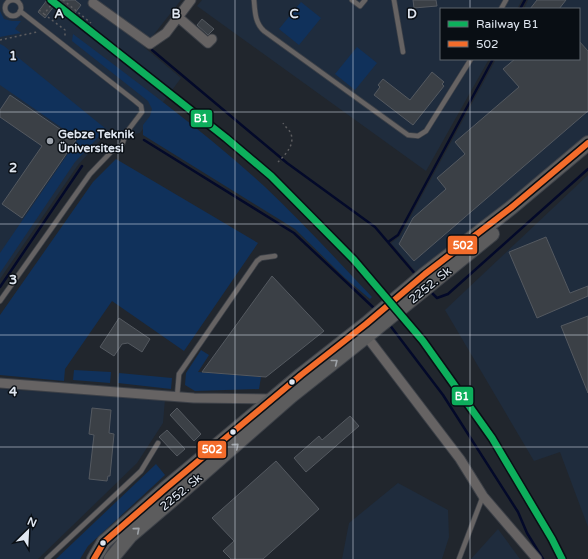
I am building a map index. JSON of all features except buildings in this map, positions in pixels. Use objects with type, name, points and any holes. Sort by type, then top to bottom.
[{"type":"main road","name":"2252. Sk","points":[[111,559],[130,536],[366,330],[588,143]]},
{"type":"main road","name":"2252. Sk","points":[[428,279],[525,207],[588,154]]},
{"type":"main road","name":"2252. Sk","points":[[94,559],[104,542],[166,488],[273,399],[366,330]]},
{"type":"street","points":[[94,3],[150,44],[166,33],[191,0]]},
{"type":"street","points":[[178,17],[208,43],[212,40]]},
{"type":"street","points":[[366,330],[460,459],[483,496],[536,559]]},
{"type":"street","points":[[0,383],[194,398],[273,399]]},
{"type":"lane","points":[[254,0],[256,20],[259,27],[408,135],[418,136],[426,131],[470,60]]},
{"type":"lane","points":[[352,0],[360,6],[365,0]]},
{"type":"lane","points":[[394,0],[403,52]]},
{"type":"lane","points":[[0,301],[90,174],[111,152],[122,145],[126,134],[142,112],[141,106],[135,101],[20,11]]},
{"type":"lane","points":[[177,397],[179,374],[257,262],[261,258],[275,256]]},
{"type":"lane","points":[[46,559],[142,471],[158,443]]},
{"type":"lane","points":[[459,559],[483,496]]},
{"type":"path","points":[[44,14],[55,0]]},
{"type":"path","points":[[64,0],[91,23]]},
{"type":"path","points":[[39,10],[65,30]]},
{"type":"path","points":[[0,40],[44,30]]},
{"type":"path","points":[[278,162],[286,154],[290,147],[291,134],[283,124]]},
{"type":"shaded area","name":"Gebze Teknik Üniversitesi","points":[[0,0],[181,0],[144,47],[181,78],[140,133],[122,136],[111,128],[78,165],[0,279]]},
{"type":"shaded area","points":[[202,0],[522,0],[518,8],[440,8],[440,60],[488,60],[426,171],[197,6]]},
{"type":"shaded area","points":[[528,0],[588,0],[588,136],[421,278],[391,243],[400,236],[495,60],[580,60],[580,8],[524,8]]},
{"type":"shaded area","points":[[301,2],[321,18],[299,45],[279,29]]},
{"type":"shaded area","points":[[0,11],[4,19],[21,21],[15,29],[21,33],[0,37]]},
{"type":"shaded area","points":[[73,34],[218,146],[264,186],[292,213],[372,297],[370,299],[345,278],[295,229],[143,135],[143,125],[150,116],[152,109],[148,101],[72,41]]},
{"type":"shaded area","points":[[0,44],[106,129],[75,162],[0,273],[0,253],[78,139],[0,85]]},
{"type":"shaded area","points":[[357,47],[377,63],[355,90],[335,74]]},
{"type":"shaded area","points":[[116,159],[258,243],[184,351],[112,301],[65,369],[64,381],[0,375],[0,315],[93,182]]},
{"type":"shaded area","points":[[588,175],[588,527],[560,452],[534,461],[445,310]]},
{"type":"shaded area","points":[[201,350],[209,355],[198,372],[261,377],[259,389],[195,391],[185,385],[186,373]]},
{"type":"shaded area","points":[[74,370],[111,372],[110,383],[73,380]]},
{"type":"shaded area","points":[[119,373],[172,378],[171,389],[118,383]]},
{"type":"shaded area","points":[[0,389],[165,399],[163,423],[137,463],[38,559],[0,559]]},
{"type":"shaded area","points":[[156,464],[165,475],[88,546],[80,559],[56,559]]},
{"type":"shaded area","points":[[398,483],[448,510],[449,537],[442,559],[342,559],[349,523]]},
{"type":"shaded area","points":[[498,529],[520,559],[471,559]]},
{"type":"waterway","points":[[521,8],[525,0]]},
{"type":"waterway","points":[[152,50],[287,163],[375,227],[416,275]]},
{"type":"waterway","points":[[388,242],[398,235],[492,60]]},
{"type":"waterway","points":[[144,140],[294,233],[376,310]]},
{"type":"waterway","points":[[0,287],[82,166]]},
{"type":"waterway","points":[[430,291],[437,298],[448,294],[588,169]]},
{"type":"waterway","points":[[389,324],[443,395],[518,512],[527,533],[543,559]]},
{"type":"rail line","name":"B1","points":[[51,0],[226,138],[271,176],[354,260],[423,341],[492,438],[552,539],[562,559]]},
{"type":"transit line","name":"502","points":[[94,559],[104,542],[166,488],[301,375],[366,324],[425,274],[512,207],[588,143]]},
{"type":"place","name":"Gebze Teknik Üniversitesi","points":[[50,141]]}]
